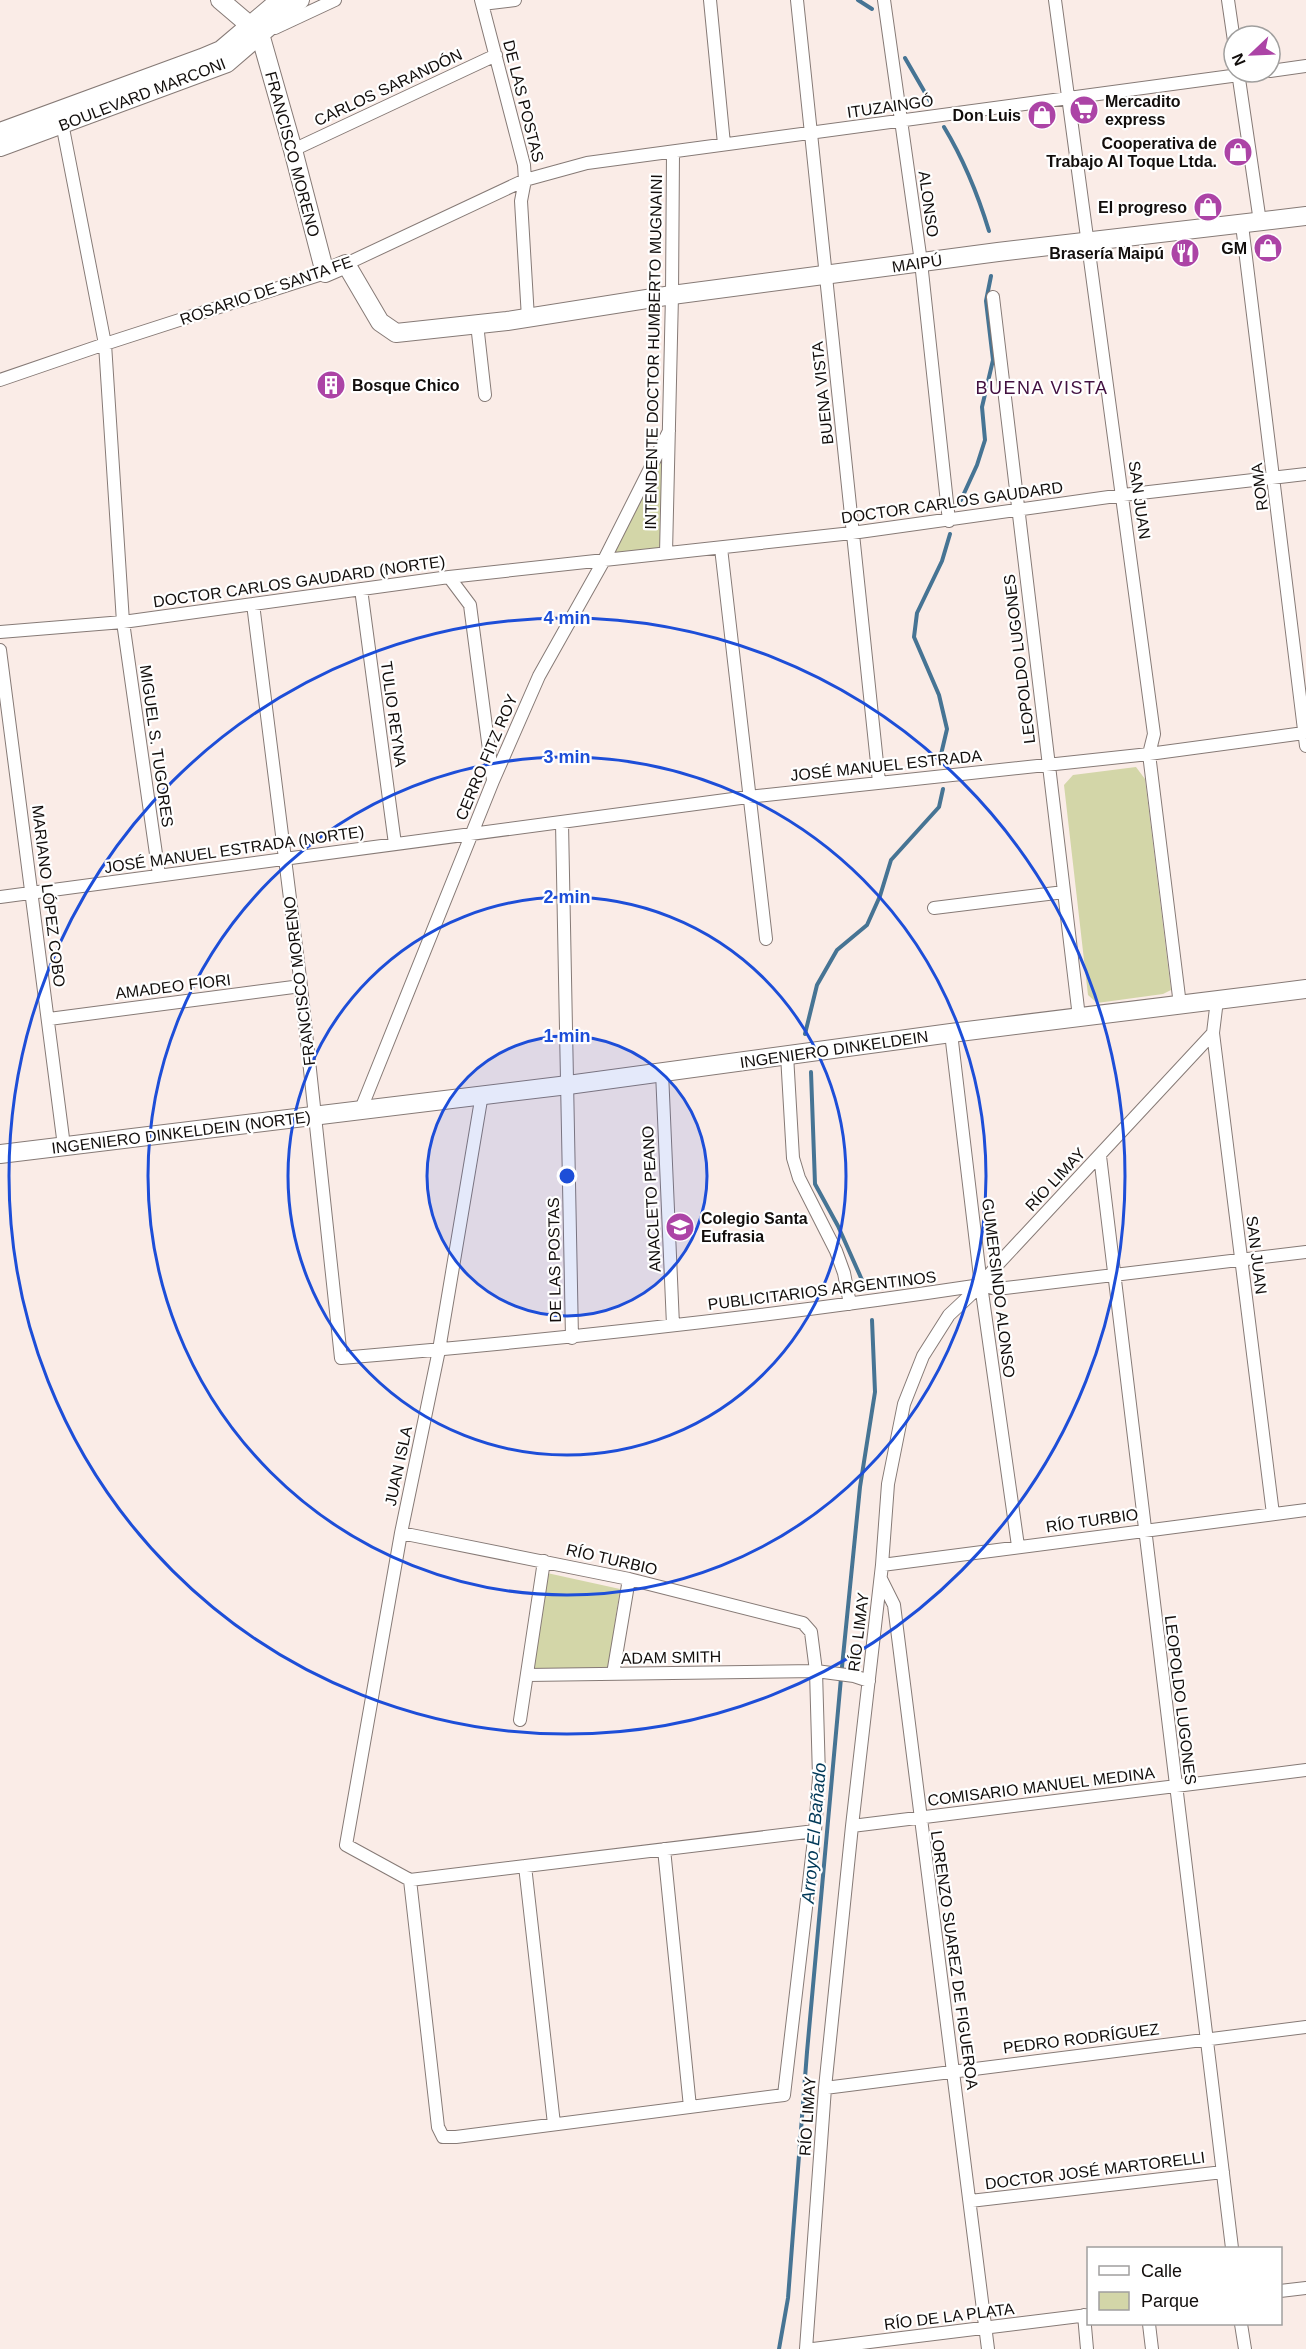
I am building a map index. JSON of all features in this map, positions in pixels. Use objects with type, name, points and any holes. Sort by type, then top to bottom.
[{"type":"main road","points":[[220,0],[256,30]]},
{"type":"main road","name":"BOULEVARD MARCONI","points":[[0,132],[61,118],[217,68],[244,51],[256,30],[280,0]]},
{"type":"main road","name":"BOULEVARD MARCONI","points":[[256,30],[300,0]]},
{"type":"main road","name":"FRANCISCO MORENO","points":[[256,30],[293,150],[325,273]]},
{"type":"main road","name":"BOULEVARD MARCONI","points":[[0,147],[61,118]]},
{"type":"main road","name":"MAIPÚ","points":[[346,264],[380,322],[396,333],[528,318],[672,295],[921,262],[1306,216]]},
{"type":"main road","name":"ROSARIO DE SANTA FE","points":[[325,273],[346,264]]},
{"type":"main road","name":"INGENIERO DINKELDEIN","points":[[361,1109],[568,1085],[951,1033],[1306,989]]},
{"type":"main road","name":"INGENIERO DINKELDEIN (NORTE)","points":[[0,1154],[361,1109]]},
{"type":"street","points":[[256,30],[335,0]]},
{"type":"street","points":[[482,2],[515,0]]},
{"type":"street","points":[[710,0],[724,144]]},
{"type":"street","name":"BUENA VISTA","points":[[797,0],[879,782]]},
{"type":"street","name":"ALONSO","points":[[884,0],[921,262],[949,521]]},
{"type":"street","name":"SAN JUAN","points":[[1055,0],[1154,734],[1149,754],[1180,1005]]},
{"type":"street","points":[[1228,0],[1232,24]]},
{"type":"street","name":"DE LAS POSTAS","points":[[482,2],[524,165],[525,180],[521,201],[528,318]]},
{"type":"street","name":"CARLOS SARANDÓN","points":[[293,150],[496,55]]},
{"type":"street","points":[[1282,69],[1306,66]]},
{"type":"street","name":"ITUZAINGÓ","points":[[525,180],[587,163],[1222,76]]},
{"type":"street","name":"ROMA","points":[[1240,84],[1275,478],[1305,730]]},
{"type":"street","name":"MIGUEL S. TUGORES","points":[[61,118],[105,344],[123,622],[159,875]]},
{"type":"street","name":"INTENDENTE DOCTOR HUMBERTO MUGNAINI","points":[[666,553],[673,152]]},
{"type":"street","name":"ROSARIO DE SANTA FE","points":[[346,264],[525,180]]},
{"type":"street","name":"ROSARIO DE SANTA FE","points":[[0,380],[325,273]]},
{"type":"street","name":"LEOPOLDO LUGONES","points":[[993,297],[1079,1017]]},
{"type":"street","points":[[477,324],[485,395]]},
{"type":"street","name":"CERRO FITZ ROY","points":[[361,1109],[472,832],[539,676],[603,562],[669,431]]},
{"type":"street","name":"DOCTOR CARLOS GAUDARD","points":[[603,562],[949,521],[1123,495],[1306,474]]},
{"type":"street","points":[[721,548],[766,939]]},
{"type":"street","name":"DOCTOR CARLOS GAUDARD (NORTE)","points":[[0,632],[123,622],[449,577],[603,562]]},
{"type":"street","points":[[449,577],[471,605],[493,781]]},
{"type":"street","name":"TULIO REYNA","points":[[361,589],[395,844]]},
{"type":"street","name":"FRANCISCO MORENO","points":[[253,604],[301,986],[341,1358]]},
{"type":"street","name":"MARIANO LÓPEZ COBO","points":[[0,650],[64,1146]]},
{"type":"street","name":"JOSÉ MANUEL ESTRADA","points":[[472,832],[748,797],[1149,754],[1305,730]]},
{"type":"street","name":"DE LAS POSTAS","points":[[562,822],[572,1338]]},
{"type":"street","name":"JOSÉ MANUEL ESTRADA (NORTE)","points":[[0,897],[285,860],[472,832]]},
{"type":"street","points":[[934,908],[1064,892]]},
{"type":"street","name":"AMADEO FIORI","points":[[49,1019],[301,986]]},
{"type":"street","name":"SAN JUAN","points":[[1216,1000],[1213,1033],[1272,1514]]},
{"type":"street","name":"GUMERSINDO ALONSO","points":[[951,1033],[981,1285],[1018,1546]]},
{"type":"street","name":"RÍO LIMAY","points":[[806,2349],[825,2088],[852,1826],[882,1565],[888,1484],[904,1404],[923,1356],[949,1315],[981,1285],[1213,1033]]},
{"type":"street","points":[[787,1055],[793,1158],[799,1178],[836,1251],[844,1274],[850,1304]]},
{"type":"street","name":"ANACLETO PEANO","points":[[662,1072],[673,1325]]},
{"type":"street","name":"JUAN ISLA","points":[[410,1880],[346,1845],[401,1533],[439,1350],[482,1094]]},
{"type":"street","name":"LEOPOLDO LUGONES","points":[[1100,1156],[1116,1275],[1143,1530],[1232,2247]]},
{"type":"street","name":"PUBLICITARIOS ARGENTINOS","points":[[341,1358],[572,1338],[850,1304],[981,1285],[997,1288],[1306,1252]]},
{"type":"street","name":"RÍO TURBIO","points":[[882,1565],[1306,1510]]},
{"type":"street","name":"RÍO TURBIO","points":[[401,1533],[629,1579],[803,1623],[811,1632],[816,1671]]},
{"type":"street","points":[[520,1720],[544,1561]]},
{"type":"street","name":"LORENZO SUAREZ DE FIGUEROA","points":[[880,1578],[894,1605],[988,2349]]},
{"type":"street","points":[[614,1674],[629,1579]]},
{"type":"street","points":[[815,1831],[410,1880],[438,2127],[443,2137],[784,2095],[815,1831],[819,1777],[816,1671]]},
{"type":"street","name":"ADAM SMITH","points":[[527,1675],[816,1671],[854,1676],[868,1681]]},
{"type":"street","name":"COMISARIO MANUEL MEDINA","points":[[852,1826],[1306,1770]]},
{"type":"street","points":[[664,1849],[690,2107]]},
{"type":"street","points":[[525,1866],[554,2124]]},
{"type":"street","name":"PEDRO RODRÍGUEZ","points":[[825,2088],[954,2070],[1306,2028]]},
{"type":"street","name":"DOCTOR JOSÉ MARTORELLI","points":[[970,2201],[1223,2172]]},
{"type":"street","points":[[1282,2291],[1306,2288]]},
{"type":"street","points":[[1086,2315],[1088,2349]]},
{"type":"street","name":"RÍO DE LA PLATA","points":[[813,2349],[1086,2315]]},
{"type":"street","points":[[1149,2325],[1152,2349]]},
{"type":"street","points":[[1241,2325],[1245,2349]]},
{"type":"green space","points":[[664,451],[660,548],[613,554]]},
{"type":"green space","points":[[1136,767],[1145,779],[1171,990],[1163,994],[1097,1003],[1088,995],[1064,785],[1073,775]]},
{"type":"green space","points":[[547,1573],[620,1589],[608,1668],[532,1668]]},
{"type":"waterway","name":"Arroyo El Bañado","points":[[858,0],[872,9]]},
{"type":"waterway","name":"Arroyo El Bañado","points":[[905,58],[931,103]]},
{"type":"waterway","name":"Arroyo El Bañado","points":[[944,127],[970,178],[989,231]]},
{"type":"waterway","name":"Arroyo El Bañado","points":[[961,500],[977,465],[985,440],[982,407],[993,360],[986,301],[991,276]]},
{"type":"waterway","name":"Arroyo El Bañado","points":[[939,763],[947,729],[939,695],[914,637],[917,613],[942,561],[950,534]]},
{"type":"waterway","name":"Arroyo El Bañado","points":[[805,1034],[817,985],[837,950],[867,925],[880,896],[891,860],[939,807],[943,789]]},
{"type":"waterway","name":"Arroyo El Bañado","points":[[811,1072],[815,1184],[838,1226],[866,1289]]},
{"type":"waterway","name":"Arroyo El Bañado","points":[[779,2349],[788,2298],[807,2052],[860,1487],[875,1392],[872,1320]]},
{"type":"place","name":"Mercadito express","points":[[1084,110]]},
{"type":"place","name":"Don Luis","points":[[1042,115]]},
{"type":"place","name":"Cooperativa de Trabajo Al Toque Ltda.","points":[[1238,152]]},
{"type":"place","name":"El progreso","points":[[1208,207]]},
{"type":"place","name":"GM","points":[[1268,248]]},
{"type":"place","name":"Brasería Maipú","points":[[1185,253]]},
{"type":"place","name":"Bosque Chico","points":[[331,385]]},
{"type":"place","name":"Colegio Santa Eufrasia","points":[[680,1227]]},
{"type":"district","name":"BUENA VISTA","points":[[1042,388]]}]
